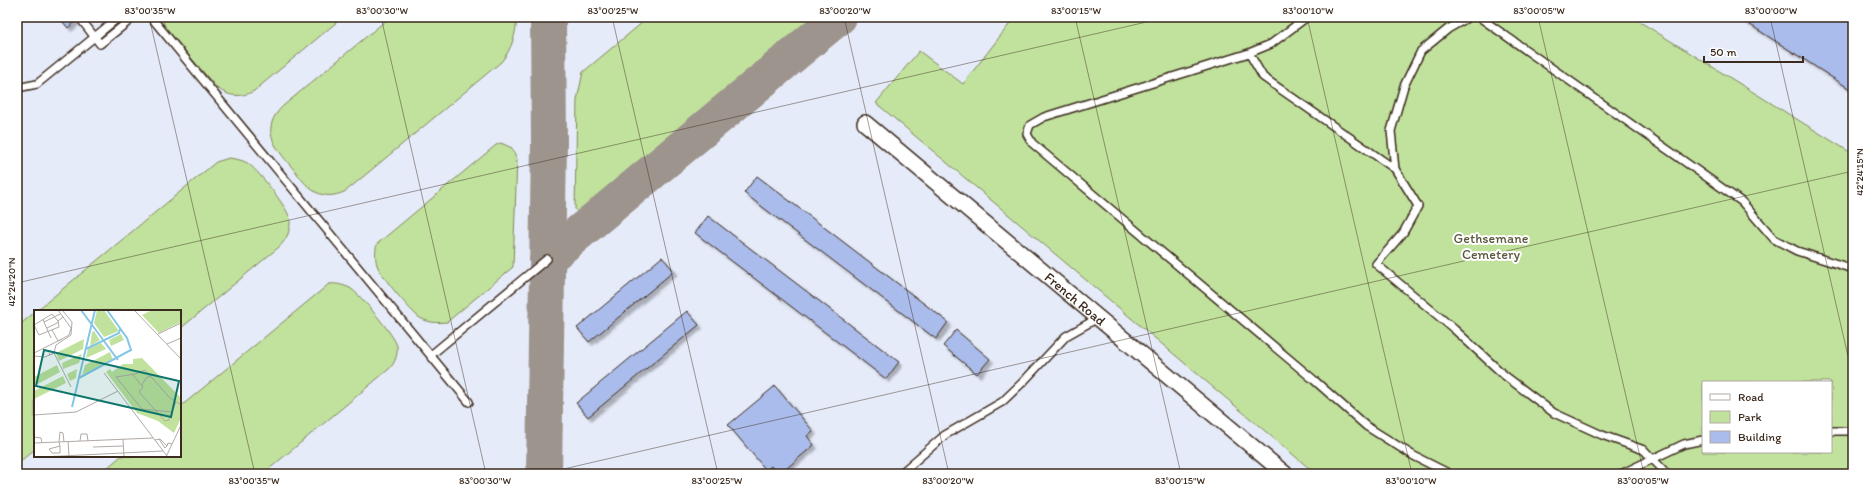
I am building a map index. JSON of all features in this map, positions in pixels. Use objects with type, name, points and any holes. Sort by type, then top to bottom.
[{"type":"street","name":"French Road","points":[[865,123],[1285,474]]},
{"type":"lane","points":[[17,88],[37,84],[119,17]]},
{"type":"lane","points":[[80,18],[100,44],[134,17]]},
{"type":"lane","points":[[151,17],[469,402]]},
{"type":"lane","points":[[1307,17],[1271,44],[1249,54],[1044,117],[1030,125],[1027,134],[1032,143],[1314,380],[1366,426],[1414,456],[1450,474]]},
{"type":"lane","points":[[1395,169],[1391,132],[1404,86],[1421,51],[1448,29],[1469,17]]},
{"type":"lane","points":[[1479,17],[1742,202],[1774,239],[1797,251],[1853,269]]},
{"type":"lane","points":[[1249,54],[1264,78],[1395,169],[1418,206],[1403,233],[1376,264],[1454,329],[1504,375],[1554,413],[1602,435],[1644,450],[1667,474]]},
{"type":"lane","points":[[431,355],[547,259]]},
{"type":"lane","points":[[900,474],[945,435],[1002,402],[1066,336],[1098,318]]},
{"type":"lane","points":[[1832,431],[1853,431]]},
{"type":"lane","points":[[1621,474],[1684,444],[1702,440]]},
{"type":"shaded area","points":[[17,17],[1015,17],[963,85],[919,51],[876,103],[1316,474],[17,474]]},
{"type":"shaded area","points":[[1632,17],[1853,17],[1853,154]]},
{"type":"green space","points":[[162,17],[343,17],[254,91],[244,95],[230,95],[216,87],[165,27]]},
{"type":"green space","points":[[390,17],[517,17],[513,41],[501,62],[346,191],[333,195],[320,194],[312,190],[306,184],[277,148],[271,132],[275,115],[283,106]]},
{"type":"green space","points":[[649,17],[814,17],[578,212],[575,209],[577,100],[583,72]]},
{"type":"green space","name":"Gethsemane Cemetery","points":[[1015,17],[1632,17],[1853,154],[1853,474],[1316,474],[876,103],[919,51],[963,84]]},
{"type":"green space","points":[[501,143],[512,148],[517,159],[513,267],[447,322],[423,320],[403,301],[379,270],[376,257],[377,244],[496,145]]},
{"type":"green space","points":[[229,158],[248,163],[266,182],[284,207],[290,219],[289,231],[279,247],[181,328],[181,310],[37,310],[216,162]]},
{"type":"green space","points":[[329,284],[340,284],[355,292],[384,325],[397,346],[396,359],[389,369],[263,474],[100,474],[120,457],[181,457],[181,406]]},
{"type":"green space","points":[[34,313],[34,450],[17,464],[17,327]]},
{"type":"building","points":[[59,17],[81,17],[68,28]]},
{"type":"building","points":[[1738,17],[1853,17],[1853,91]]},
{"type":"building","points":[[757,176],[948,322],[936,339],[744,193]]},
{"type":"building","points":[[708,216],[899,362],[886,379],[695,233]]},
{"type":"building","points":[[662,257],[674,271],[589,342],[577,328]]},
{"type":"building","points":[[687,311],[699,325],[588,417],[576,403]]},
{"type":"building","points":[[956,330],[990,359],[977,374],[943,346]]},
{"type":"building","points":[[775,386],[813,431],[807,436],[814,445],[780,474],[777,474],[771,466],[766,470],[728,425]]},
{"type":"taxiway","points":[[544,474],[549,143],[548,17]]},
{"type":"taxiway","points":[[547,259],[839,17]]}]
